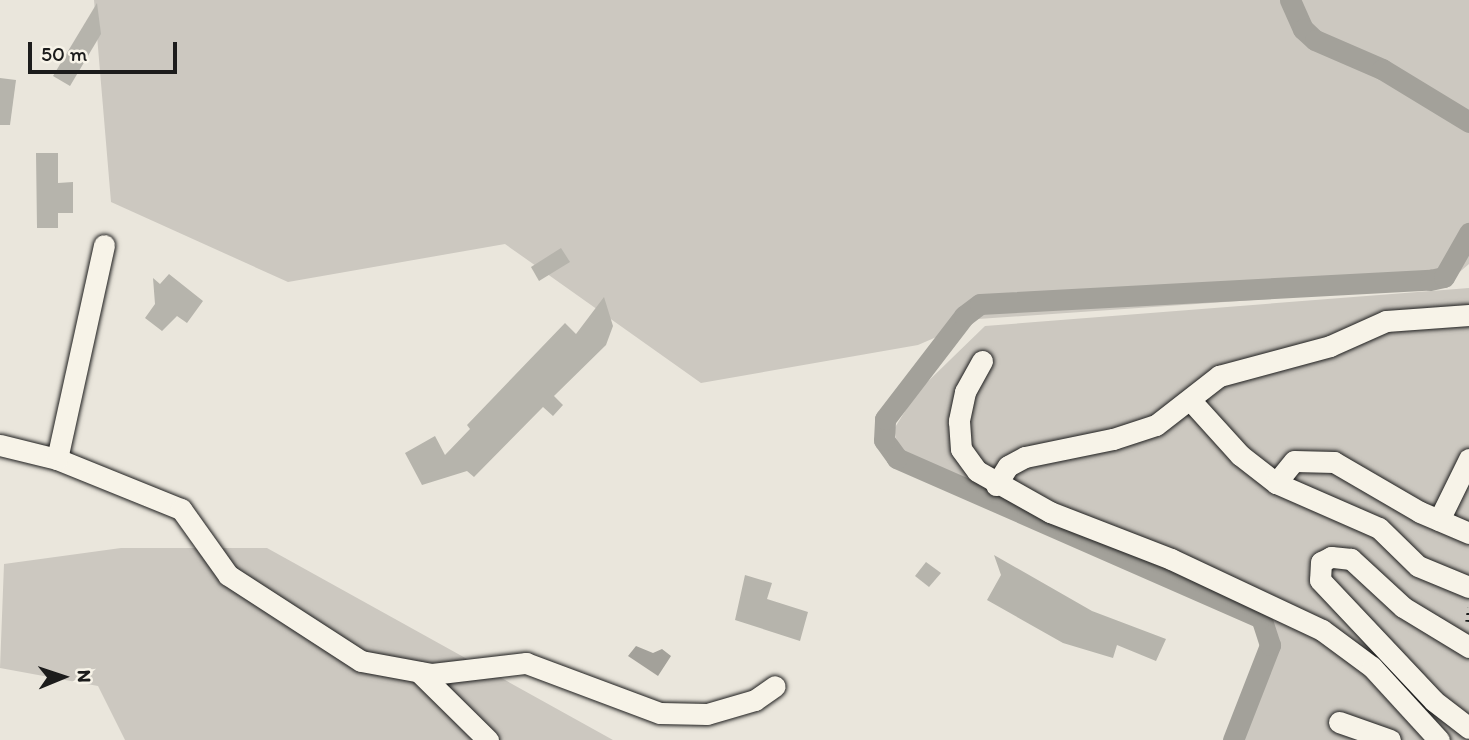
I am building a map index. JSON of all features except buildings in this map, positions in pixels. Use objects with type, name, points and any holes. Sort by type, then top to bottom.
[{"type":"street","points":[[57,459],[104,245]]},
{"type":"street","points":[[996,485],[1008,466],[1025,457],[1135,432],[1192,402],[1200,389],[1219,376],[1330,346],[1386,321],[1469,315]]},
{"type":"street","points":[[982,361],[965,392],[959,421],[961,449],[996,485],[1322,630],[1372,667],[1440,740]]},
{"type":"street","points":[[1192,402],[1240,455],[1276,483],[1379,528],[1418,566],[1469,587]]},
{"type":"street","points":[[0,445],[57,459],[181,509],[228,575],[361,661],[419,672],[526,663],[660,713],[707,714],[755,700],[775,686]]},
{"type":"street","points":[[1439,520],[1462,490],[1469,459]]},
{"type":"street","points":[[1276,483],[1294,461],[1334,462],[1439,520],[1469,533]]},
{"type":"street","points":[[1469,648],[1403,607],[1351,559],[1331,557],[1321,562],[1320,580],[1434,701],[1469,728]]},
{"type":"street","points":[[419,672],[488,740]]},
{"type":"street","points":[[1339,722],[1390,740]]},
{"type":"shaded area","points":[[94,0],[1469,0],[1469,264],[1442,287],[978,319],[918,345],[701,383],[505,244],[288,282],[111,202]]},
{"type":"shaded area","points":[[1469,288],[1469,740],[1243,740],[1275,646],[1265,610],[899,451],[894,429],[917,392],[985,326]]},
{"type":"shaded area","points":[[121,548],[267,548],[613,740],[125,740],[98,686],[0,668],[4,564]]},
{"type":"shaded area","points":[[636,646],[653,653],[662,649],[671,656],[658,676],[628,656]]},
{"type":"waterway","points":[[1290,0],[1303,29],[1315,40],[1382,69],[1469,122]]},
{"type":"waterway","points":[[1233,740],[1270,645],[1261,618],[897,458],[884,440],[885,419],[964,316],[980,304],[1430,280],[1444,277],[1469,233]]}]
